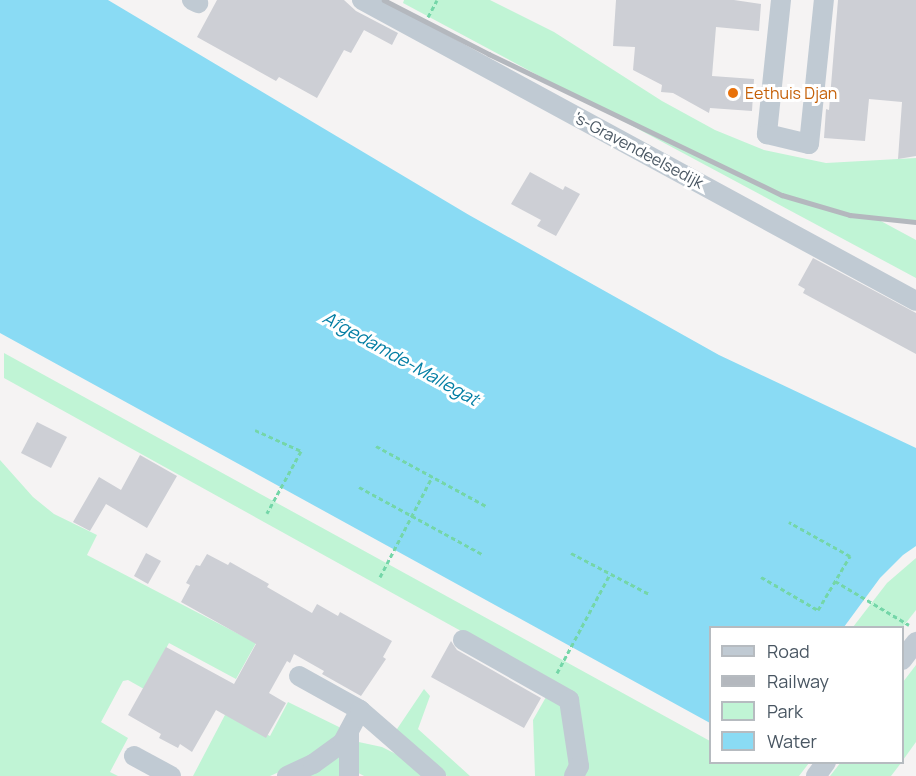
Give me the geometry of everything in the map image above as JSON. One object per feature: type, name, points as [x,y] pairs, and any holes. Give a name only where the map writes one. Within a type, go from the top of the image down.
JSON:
[{"type":"street","name":"'s-Gravendeelsedijk","points":[[362,0],[916,300]]},
{"type":"street","points":[[781,0],[767,134],[809,144],[824,0]]},
{"type":"street","points":[[463,640],[569,700],[579,766],[574,776]]},
{"type":"street","points":[[904,659],[916,642]]},
{"type":"street","points":[[299,676],[360,710],[436,776]]},
{"type":"street","points":[[287,776],[313,764],[344,742],[360,710]]},
{"type":"street","points":[[349,731],[349,776]]},
{"type":"street","points":[[134,756],[171,776]]},
{"type":"path","points":[[429,15],[437,0]]},
{"type":"path","points":[[255,430],[301,451],[267,513]]},
{"type":"path","points":[[376,446],[486,506]]},
{"type":"path","points":[[380,577],[432,477]]},
{"type":"path","points":[[359,488],[482,554]]},
{"type":"path","points":[[761,577],[818,610],[850,556],[789,522]]},
{"type":"path","points":[[571,553],[649,594]]},
{"type":"path","points":[[555,677],[610,574]]},
{"type":"path","points":[[835,581],[916,629]]},
{"type":"green space","points":[[404,0],[490,0],[554,32],[662,101],[715,130],[764,150],[826,163],[916,158],[916,221],[879,220],[916,240],[916,278],[403,3]]},
{"type":"green space","points":[[4,353],[709,740],[709,764],[808,764],[799,776],[535,776],[533,720],[546,697],[454,643],[461,631],[4,378]]},
{"type":"green space","points":[[0,460],[33,497],[54,514],[97,535],[87,555],[256,643],[236,679],[169,643],[144,689],[128,680],[123,681],[101,722],[128,738],[110,772],[118,776],[0,776]]},
{"type":"green space","points":[[916,558],[916,610],[904,626],[854,626],[887,583]]},
{"type":"green space","points":[[916,665],[916,742],[904,759],[904,681]]},
{"type":"green space","points":[[424,689],[430,696],[418,729],[470,776],[447,776],[395,732]]},
{"type":"green space","points":[[288,702],[339,727],[339,735],[295,765],[270,776],[193,776],[226,713],[270,736]]},
{"type":"green space","points":[[354,741],[382,747],[400,756],[422,776],[364,776],[349,768],[344,776],[304,776]]},
{"type":"green space","points":[[839,764],[900,764],[891,776],[830,776]]},
{"type":"water","name":"Afgedamde-Mallegat","points":[[0,0],[108,0],[469,215],[719,355],[916,448],[916,546],[903,555],[880,578],[845,626],[709,626],[709,722],[0,333]]},
{"type":"building","points":[[217,0],[344,0],[356,11],[398,33],[392,45],[364,30],[351,53],[344,50],[317,98],[279,77],[276,81],[197,37]]},
{"type":"building","points":[[616,0],[734,0],[761,4],[759,31],[716,27],[712,76],[754,79],[752,111],[710,108],[709,113],[673,93],[661,92],[662,85],[633,70],[635,47],[613,46]]},
{"type":"building","points":[[838,0],[916,0],[916,156],[898,159],[902,102],[869,99],[865,141],[824,138],[826,109],[829,110]]},
{"type":"building","points":[[530,172],[563,190],[565,186],[580,194],[556,236],[537,226],[541,220],[511,204]]},
{"type":"building","points":[[813,258],[916,313],[916,354],[803,293],[805,289],[798,285]]},
{"type":"building","points":[[37,422],[67,437],[51,468],[21,453]]},
{"type":"building","points":[[140,455],[177,476],[147,528],[106,504],[90,531],[73,522],[99,477],[121,490]]},
{"type":"building","points":[[146,553],[161,561],[148,584],[134,576]]},
{"type":"building","points":[[207,554],[228,565],[230,562],[269,584],[267,587],[312,613],[317,604],[338,616],[340,612],[392,641],[383,657],[386,659],[361,696],[322,674],[324,671],[294,654],[290,663],[287,661],[269,693],[286,703],[266,738],[216,710],[192,752],[180,744],[178,748],[159,738],[161,734],[128,715],[166,647],[234,684],[256,644],[181,602],[190,585],[186,583],[196,565],[200,566]]},
{"type":"building","points":[[451,641],[457,650],[541,698],[524,728],[431,677]]},
{"type":"railway","points":[[384,0],[489,54],[782,195],[850,215],[916,222]]},
{"type":"place","name":"Eethuis Djan","points":[[733,93]]}]
